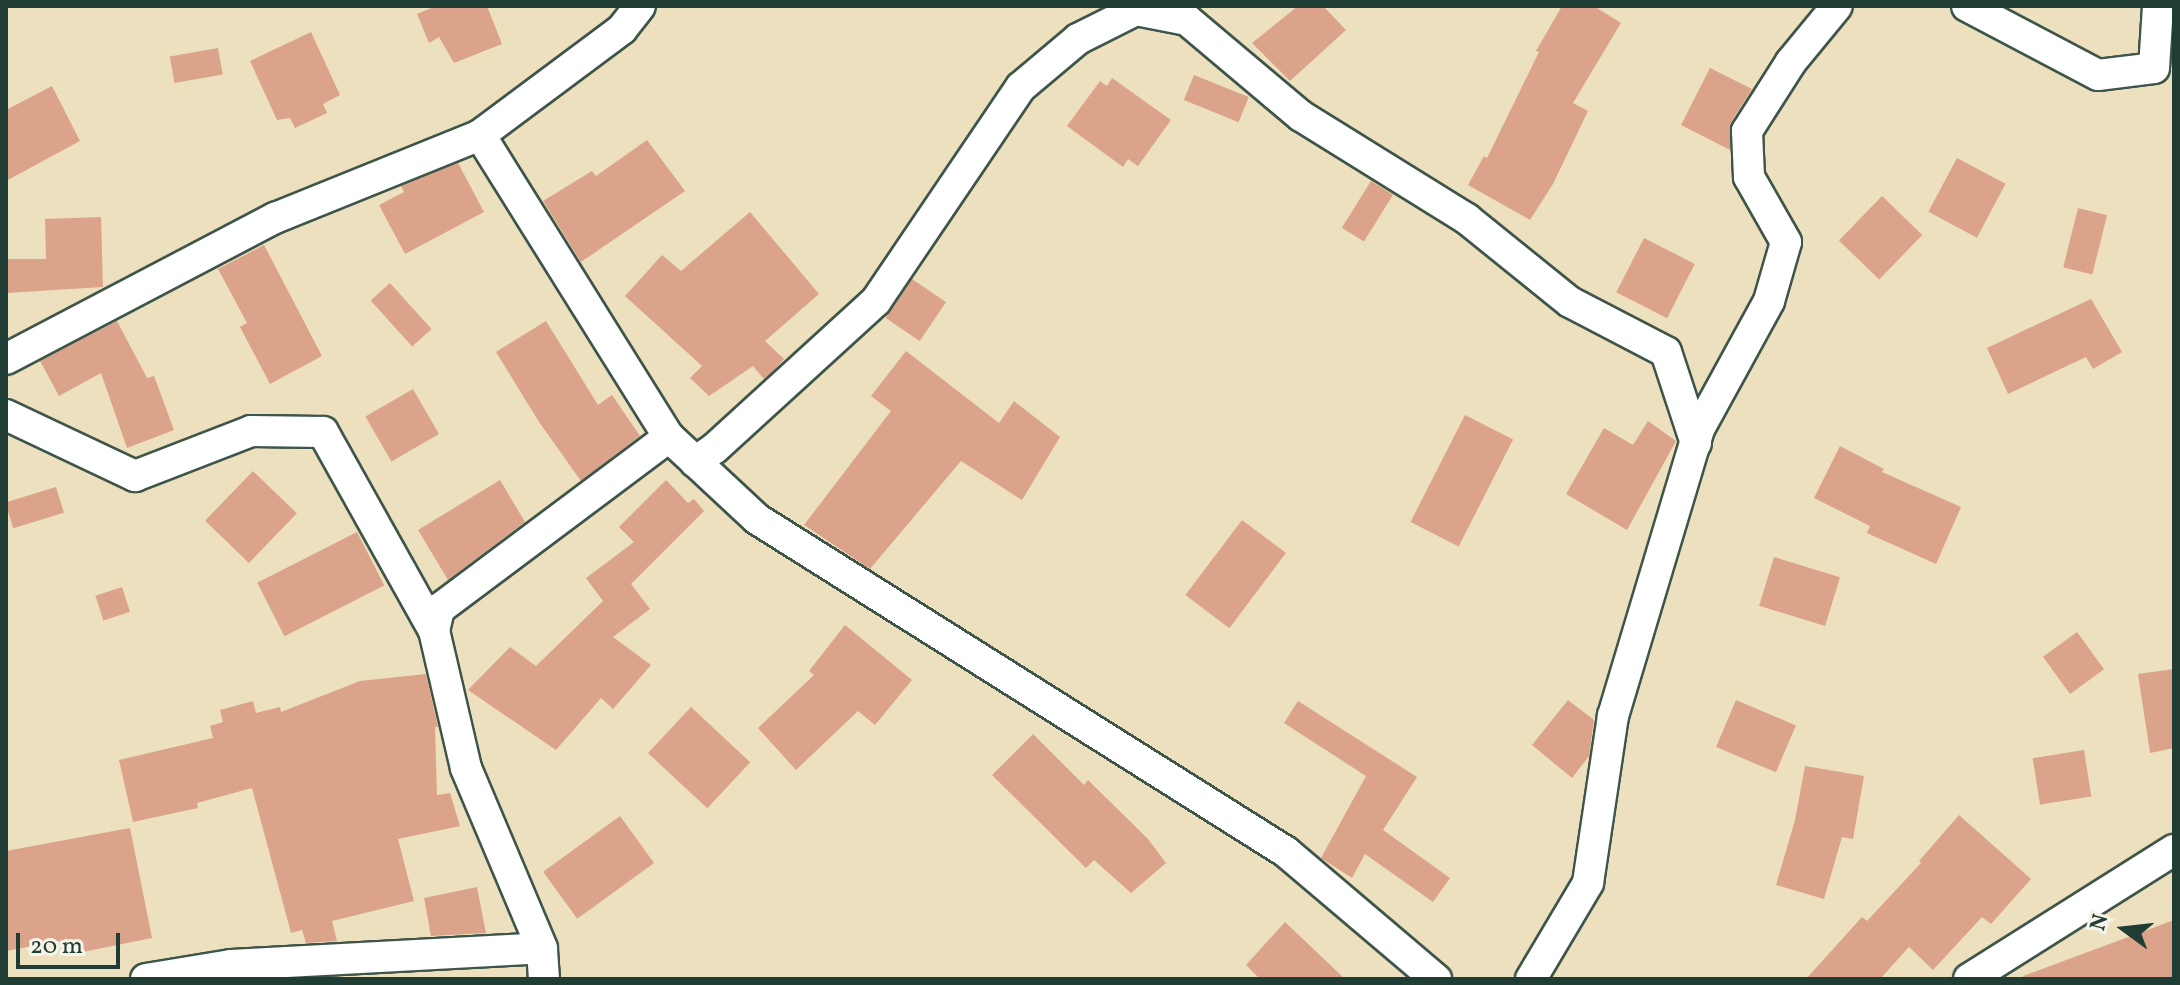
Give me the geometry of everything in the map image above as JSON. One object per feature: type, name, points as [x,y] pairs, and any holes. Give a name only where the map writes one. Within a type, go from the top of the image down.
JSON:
[{"type":"street","points":[[1531,979],[1588,883],[1613,716],[1699,429],[1769,301],[1786,242],[1749,177],[1747,131],[1791,62],[1837,6]]},
{"type":"street","points":[[1967,6],[2098,75],[2154,68],[2158,6]]},
{"type":"street","points":[[695,462],[715,448],[876,301],[1021,87],[1078,39],[1136,10],[1187,20],[1301,116],[1467,219],[1570,302],[1666,352],[1696,443]]},
{"type":"street","points":[[6,359],[275,218],[480,135],[625,14]]},
{"type":"street","points":[[480,135],[669,437],[757,519],[1286,852],[1436,979]]},
{"type":"street","points":[[6,415],[135,476],[251,431],[323,432],[434,631],[466,768],[542,948],[544,979]]},
{"type":"street","points":[[434,631],[439,609],[669,437]]},
{"type":"street","points":[[1969,979],[2174,850]]},
{"type":"street","points":[[146,979],[231,965],[542,948]]},
{"type":"building","points":[[436,6],[487,6],[502,44],[454,63],[439,37],[429,43],[417,14]]},
{"type":"building","points":[[1298,6],[1323,6],[1346,30],[1290,81],[1252,43]]},
{"type":"building","points":[[1562,6],[1594,6],[1621,23],[1573,103],[1588,111],[1553,184],[1530,220],[1468,185],[1484,156],[1487,158],[1539,52],[1536,51]]},
{"type":"building","points":[[311,32],[340,95],[323,104],[327,113],[295,128],[290,118],[277,120],[250,61]]},
{"type":"building","points":[[218,48],[223,75],[174,83],[170,57]]},
{"type":"building","points":[[1710,68],[1752,89],[1731,122],[1730,150],[1681,125]]},
{"type":"building","points":[[1194,75],[1249,97],[1239,122],[1184,100]]},
{"type":"building","points":[[1112,78],[1171,120],[1138,166],[1128,159],[1123,167],[1067,126],[1100,81],[1107,86]]},
{"type":"building","points":[[52,86],[80,141],[6,181],[6,110]]},
{"type":"building","points":[[647,140],[685,191],[581,262],[543,201],[592,171],[596,176]]},
{"type":"building","points":[[1957,158],[2006,184],[1977,238],[1928,212]]},
{"type":"building","points":[[458,163],[484,212],[405,254],[379,205],[404,192],[401,186]]},
{"type":"building","points":[[1371,181],[1393,195],[1364,241],[1342,228]]},
{"type":"building","points":[[1882,196],[1922,235],[1879,279],[1839,241]]},
{"type":"building","points":[[2078,208],[2107,215],[2092,274],[2063,267]]},
{"type":"building","points":[[750,212],[819,294],[765,341],[784,359],[776,368],[764,379],[753,366],[709,396],[690,378],[702,366],[625,296],[662,255],[681,271]]},
{"type":"building","points":[[101,217],[103,287],[6,293],[6,259],[46,259],[45,219]]},
{"type":"building","points":[[1644,238],[1695,264],[1667,318],[1616,292]]},
{"type":"building","points":[[264,245],[322,356],[270,384],[240,327],[247,323],[218,269]]},
{"type":"building","points":[[912,279],[946,302],[920,341],[886,318]]},
{"type":"building","points":[[390,283],[431,329],[412,346],[371,300]]},
{"type":"building","points":[[2091,299],[2122,352],[2093,369],[2086,357],[2008,394],[1987,348]]},
{"type":"building","points":[[117,321],[147,378],[154,376],[174,430],[127,448],[101,373],[59,396],[40,361]]},
{"type":"building","points":[[546,321],[598,405],[612,395],[640,436],[581,481],[539,422],[496,352]]},
{"type":"building","points":[[906,351],[999,423],[1014,401],[1060,437],[1022,500],[961,461],[870,569],[804,525],[891,411],[871,396]]},
{"type":"building","points":[[413,389],[439,434],[391,462],[365,416]]},
{"type":"building","points":[[1465,415],[1513,440],[1459,546],[1411,522]]},
{"type":"building","points":[[1648,421],[1676,441],[1627,530],[1566,494],[1604,428],[1633,445]]},
{"type":"building","points":[[1840,446],[1884,469],[1882,472],[1961,507],[1936,564],[1867,533],[1870,526],[1814,498]]},
{"type":"building","points":[[253,471],[297,513],[249,563],[205,521]]},
{"type":"building","points":[[500,480],[525,522],[448,580],[418,530]]},
{"type":"building","points":[[666,480],[688,503],[694,499],[704,511],[631,584],[650,609],[613,637],[651,665],[613,709],[601,698],[556,750],[468,690],[510,647],[536,666],[603,601],[586,578],[634,542],[619,527]]},
{"type":"building","points":[[56,487],[64,513],[13,528],[6,502]]},
{"type":"building","points":[[1242,520],[1286,553],[1229,628],[1185,595]]},
{"type":"building","points":[[357,532],[384,585],[284,636],[257,583]]},
{"type":"building","points":[[1774,557],[1840,577],[1825,626],[1759,606]]},
{"type":"building","points":[[122,587],[130,612],[103,620],[95,596]]},
{"type":"building","points":[[845,625],[912,680],[875,725],[858,711],[796,770],[758,728],[814,675],[809,671]]},
{"type":"building","points":[[2077,632],[2104,669],[2070,694],[2043,657]]},
{"type":"building","points":[[2174,669],[2174,748],[2150,753],[2138,674]]},
{"type":"building","points":[[426,674],[438,727],[435,727],[437,795],[450,793],[460,826],[398,839],[414,901],[332,921],[337,941],[306,943],[302,930],[291,933],[252,788],[197,803],[198,808],[133,822],[119,760],[213,738],[210,726],[223,722],[220,710],[253,701],[256,713],[280,707],[281,712],[360,681]]},
{"type":"building","points":[[1568,700],[1594,720],[1589,756],[1572,778],[1532,745]]},
{"type":"building","points":[[1736,700],[1796,725],[1776,772],[1716,747]]},
{"type":"building","points":[[1298,701],[1417,777],[1383,830],[1450,878],[1433,902],[1365,854],[1352,878],[1321,858],[1366,776],[1284,723]]},
{"type":"building","points":[[691,707],[750,762],[707,808],[648,753]]},
{"type":"building","points":[[1033,734],[1084,785],[1088,780],[1148,839],[1166,863],[1131,893],[1094,860],[1086,868],[992,775]]},
{"type":"building","points":[[2084,750],[2091,796],[2040,805],[2033,758]]},
{"type":"building","points":[[1805,766],[1864,776],[1853,839],[1842,837],[1824,899],[1776,885],[1795,820]]},
{"type":"building","points":[[1959,815],[2031,879],[1991,924],[1982,917],[1933,970],[1909,947],[1880,979],[1806,979],[1862,917],[1867,921],[1921,863],[1919,861]]},
{"type":"building","points":[[620,816],[654,863],[577,919],[543,872]]},
{"type":"building","points":[[130,828],[152,938],[63,956],[60,941],[6,951],[6,851]]},
{"type":"building","points":[[477,887],[486,933],[431,936],[424,898]]},
{"type":"building","points":[[2174,920],[2174,979],[2024,979],[2023,976]]},
{"type":"building","points":[[1285,922],[1345,979],[1260,979],[1246,965]]}]
